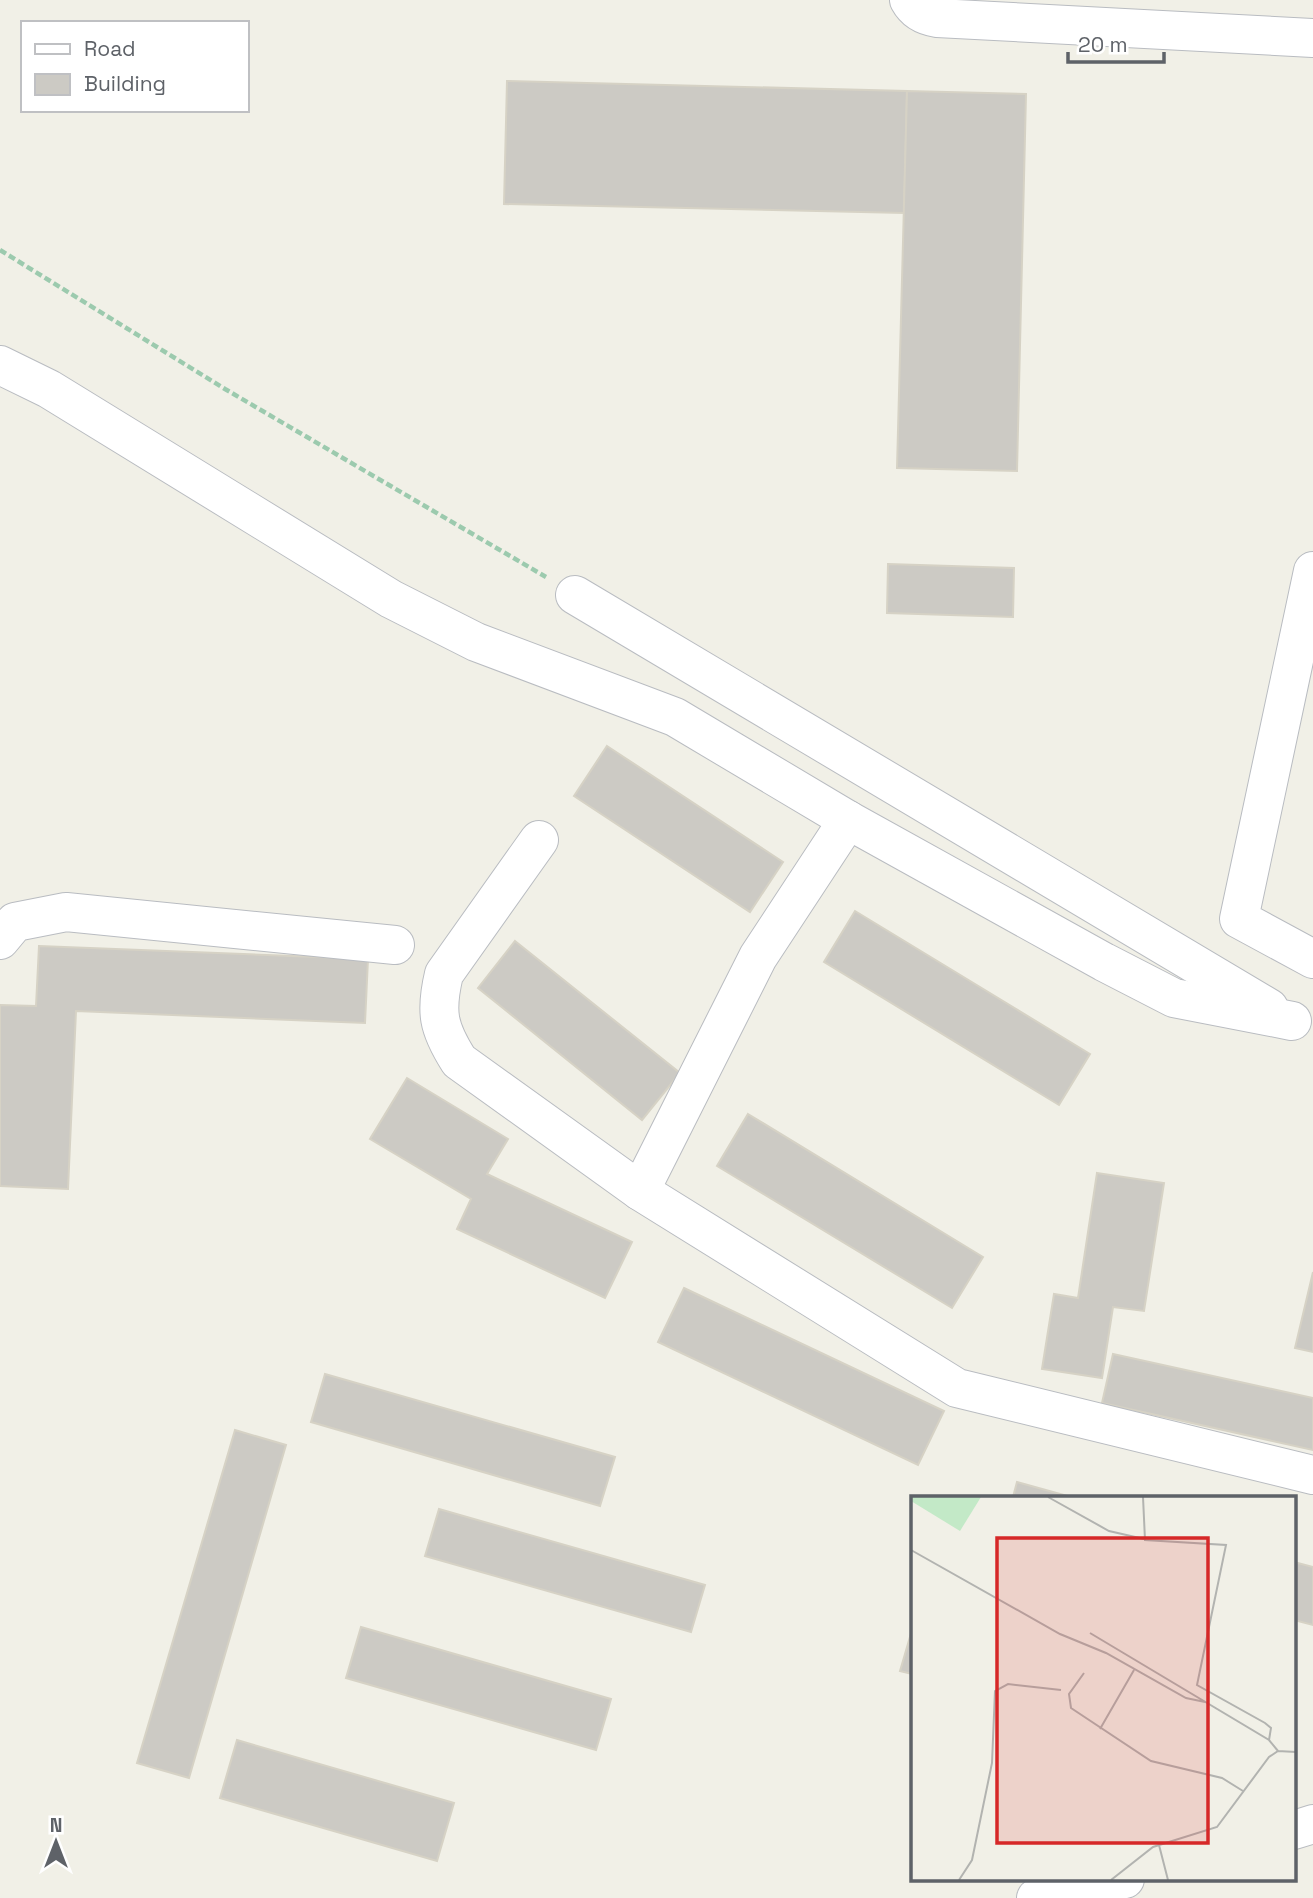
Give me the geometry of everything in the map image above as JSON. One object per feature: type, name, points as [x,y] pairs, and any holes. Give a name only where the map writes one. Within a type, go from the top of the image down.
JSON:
[{"type":"street","points":[[902,2],[928,17],[937,18],[1313,38]]},
{"type":"street","points":[[0,365],[49,389],[391,599],[476,642],[675,717],[848,820],[1174,998],[1302,1028]]},
{"type":"street","points":[[1313,571],[1239,919],[1313,959]]},
{"type":"street","points":[[575,595],[1302,1028]]},
{"type":"street","points":[[640,1191],[758,957],[848,820]]},
{"type":"street","points":[[540,840],[444,974],[439,996],[439,1019],[446,1041],[459,1060],[640,1191],[957,1388],[1313,1475]]},
{"type":"street","points":[[0,940],[15,922],[66,912],[395,945]]},
{"type":"street","points":[[1296,1829],[1313,1824]]},
{"type":"street","points":[[1036,1898],[1116,1881]]},
{"type":"path","points":[[0,250],[225,389],[575,595]]},
{"type":"building","points":[[507,81],[907,91],[904,213],[504,204]]},
{"type":"building","points":[[907,91],[1026,94],[1017,471],[897,468]]},
{"type":"building","points":[[888,564],[1014,568],[1013,617],[887,613]]},
{"type":"building","points":[[607,746],[783,862],[750,912],[574,796]]},
{"type":"building","points":[[855,911],[1090,1054],[1059,1105],[824,962]]},
{"type":"building","points":[[515,941],[680,1073],[642,1120],[478,988]]},
{"type":"building","points":[[39,946],[368,959],[365,1023],[76,1011],[68,1189],[0,1186],[0,1005],[36,1006]]},
{"type":"building","points":[[407,1078],[508,1139],[487,1174],[632,1242],[605,1298],[457,1229],[471,1199],[370,1139]]},
{"type":"building","points":[[748,1114],[983,1257],[952,1308],[717,1166]]},
{"type":"building","points":[[1097,1173],[1164,1183],[1144,1311],[1113,1307],[1102,1378],[1042,1369],[1054,1294],[1078,1298]]},
{"type":"building","points":[[1313,1272],[1313,1352],[1295,1348]]},
{"type":"building","points":[[684,1288],[944,1411],[918,1465],[658,1342]]},
{"type":"building","points":[[1113,1354],[1313,1398],[1313,1450],[1102,1403]]},
{"type":"building","points":[[325,1374],[615,1457],[600,1506],[311,1422]]},
{"type":"building","points":[[235,1430],[286,1445],[189,1778],[137,1763]]},
{"type":"building","points":[[1017,1482],[1067,1496],[1013,1496]]},
{"type":"building","points":[[439,1509],[705,1585],[691,1632],[425,1556]]},
{"type":"building","points":[[1296,1563],[1313,1567],[1313,1625],[1296,1621]]},
{"type":"building","points":[[361,1627],[611,1699],[596,1750],[346,1678]]},
{"type":"building","points":[[911,1633],[911,1674],[900,1671]]},
{"type":"building","points":[[237,1740],[454,1803],[437,1861],[220,1798]]}]
